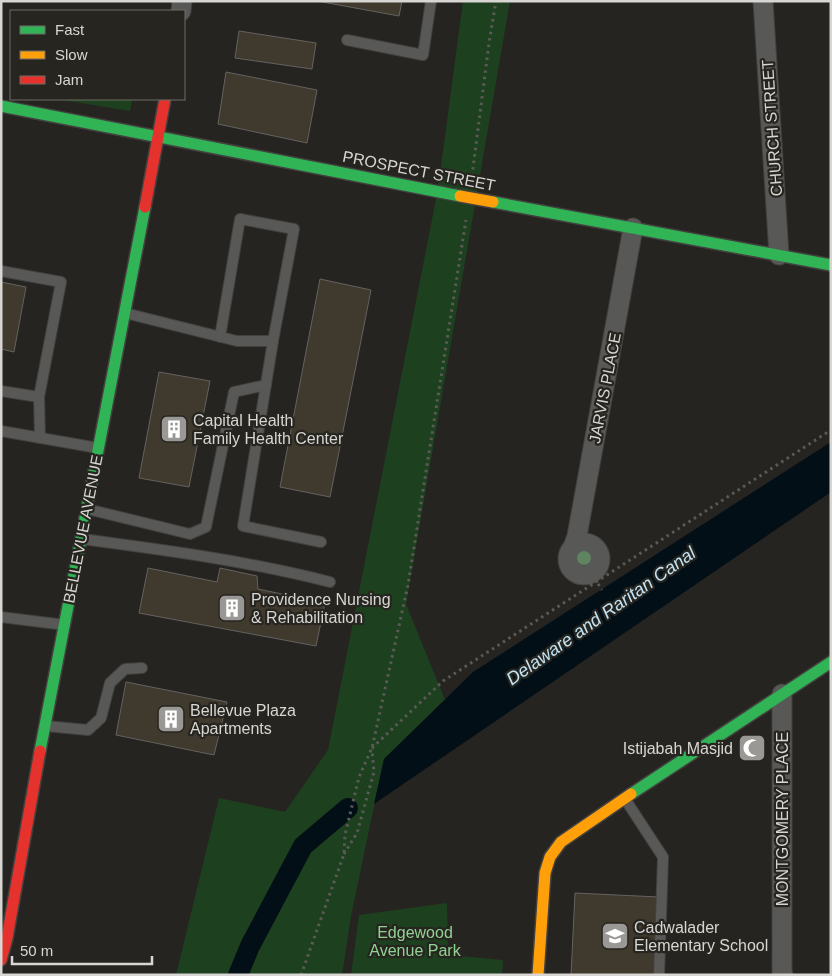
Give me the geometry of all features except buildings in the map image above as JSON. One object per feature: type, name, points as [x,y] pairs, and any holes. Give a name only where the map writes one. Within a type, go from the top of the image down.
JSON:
[{"type":"street","name":"CHURCH STREET","points":[[764,1],[778,255]]},
{"type":"street","name":"BELLEVUE AVENUE","points":[[1,960],[5,921],[65,625],[165,100]]},
{"type":"street","name":"PROSPECT STREET","points":[[1,106],[460,196],[831,265]]},
{"type":"street","name":"JARVIS PLACE","points":[[594,578],[600,564],[599,552],[592,545],[585,543],[574,547],[634,228]]},
{"type":"street","points":[[538,975],[545,873],[550,857],[561,842],[624,798],[831,662]]},
{"type":"street","name":"MONTGOMERY PLACE","points":[[782,694],[783,975]]},
{"type":"lane","points":[[347,40],[423,55],[431,1]]},
{"type":"lane","points":[[220,337],[240,219],[294,229],[273,341],[243,526],[321,542]]},
{"type":"lane","points":[[1,271],[61,282],[39,397],[40,438]]},
{"type":"lane","points":[[124,313],[237,341],[273,341]]},
{"type":"lane","points":[[87,509],[190,534],[206,527],[234,392],[266,385]]},
{"type":"lane","points":[[1,391],[39,397]]},
{"type":"lane","points":[[1,431],[99,448]]},
{"type":"lane","points":[[81,539],[191,553],[330,582]]},
{"type":"lane","points":[[1,617],[65,625]]},
{"type":"lane","points":[[45,726],[88,730],[101,718],[110,683],[125,669],[142,668]]},
{"type":"lane","points":[[624,798],[663,856],[659,975]]},
{"type":"path","points":[[471,185],[496,1]]},
{"type":"path","points":[[344,854],[345,835],[359,777],[372,748],[408,585],[467,212]]},
{"type":"path","points":[[372,748],[443,681],[594,578],[831,430]]},
{"type":"path","points":[[594,578],[602,590]]},
{"type":"path","points":[[301,975],[344,854],[357,833],[374,772],[372,748]]},
{"type":"green space","points":[[463,1],[510,1],[406,604],[445,700],[384,759],[351,916],[342,975],[176,975],[219,798],[285,812],[328,750],[438,189]]},
{"type":"green space","points":[[63,100],[132,100],[130,111]]},
{"type":"green space","name":"Edgewood Avenue Park","points":[[447,903],[448,955],[503,960],[502,975],[351,975],[359,915]]},
{"type":"water","points":[[831,442],[831,492],[374,804],[384,759],[473,672]]},
{"type":"waterway","name":"Delaware and Raritan Canal","points":[[238,975],[250,946],[303,846],[348,808]]},
{"type":"traffic: fast","points":[[1,106],[460,196]]},
{"type":"traffic: fast","points":[[493,202],[831,265]]},
{"type":"traffic: fast","points":[[40,751],[145,207]]},
{"type":"traffic: fast","points":[[631,794],[831,662]]},
{"type":"traffic: slow","points":[[460,196],[493,202]]},
{"type":"traffic: slow","points":[[538,975],[545,873],[550,857],[561,842],[631,794]]},
{"type":"traffic: jam","points":[[145,207],[165,100]]},
{"type":"traffic: jam","points":[[1,960],[7,938],[40,751]]},
{"type":"place","name":"Capital Health Family Health Center","points":[[174,429]]},
{"type":"place","name":"Providence Nursing & Rehabilitation","points":[[232,608]]},
{"type":"place","name":"Bellevue Plaza Apartments","points":[[171,719]]},
{"type":"place","name":"Istijabah Masjid","points":[[752,748]]},
{"type":"place","name":"Cadwalader Elementary School","points":[[615,936]]}]
